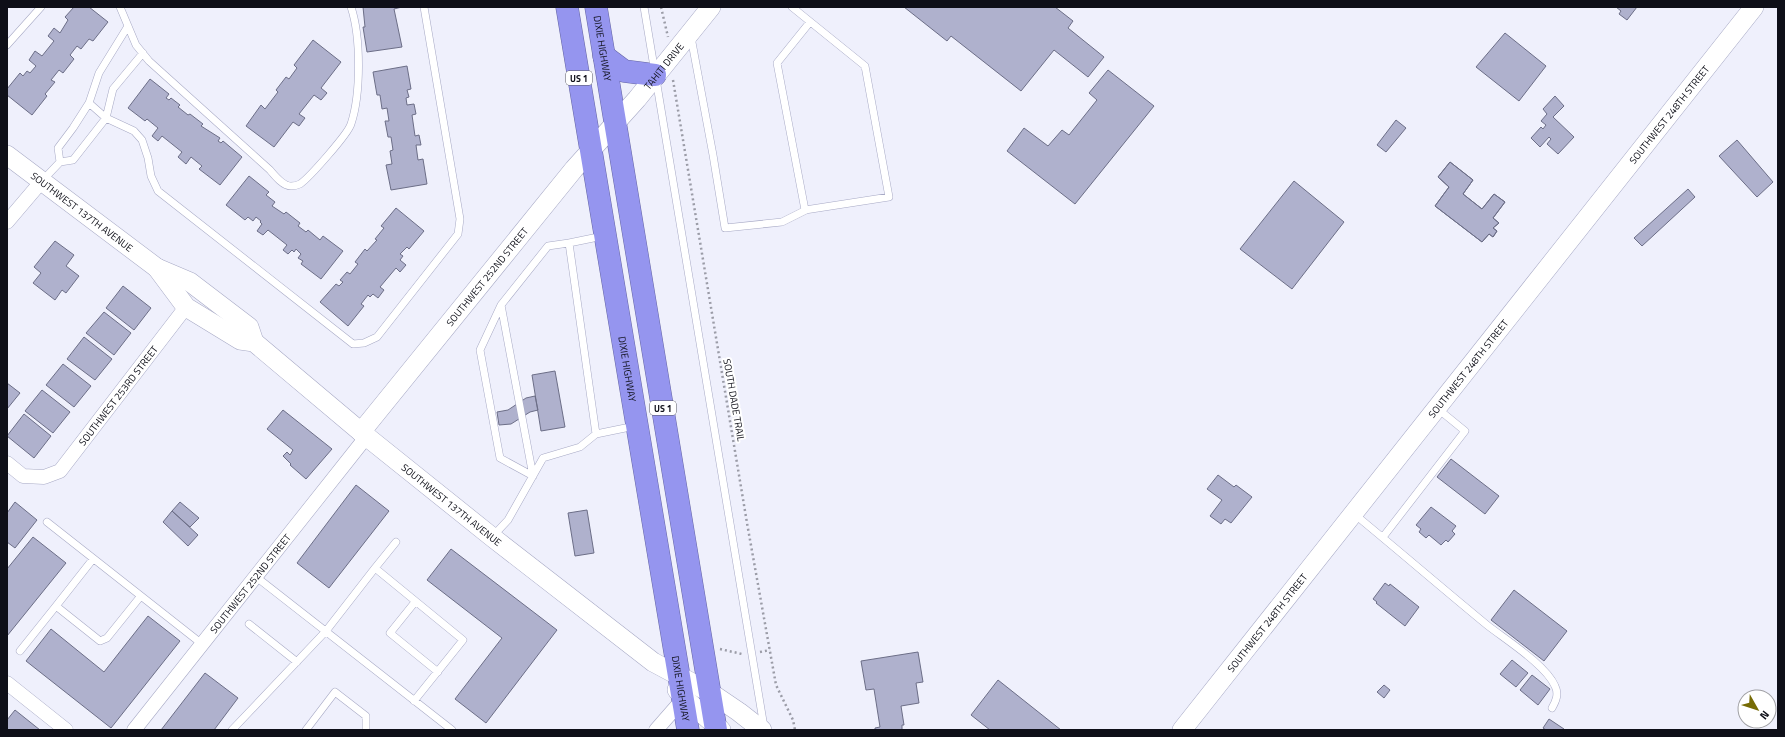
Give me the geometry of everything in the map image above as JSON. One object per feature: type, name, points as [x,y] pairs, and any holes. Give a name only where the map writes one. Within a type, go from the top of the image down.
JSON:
[{"type":"highway","name":"DIXIE HIGHWAY","points":[[567,7],[678,674],[684,698],[688,730]]},
{"type":"highway","name":"DIXIE HIGHWAY","points":[[596,7],[695,594],[710,693],[718,729]]},
{"type":"highway","points":[[604,56],[624,71],[664,75]]},
{"type":"highway","points":[[637,425],[644,429],[652,437],[656,448],[672,552],[695,594]]},
{"type":"street","name":"TAHITI DRIVE","points":[[615,123],[664,75],[690,33],[711,7]]},
{"type":"street","name":"SOUTHWEST 248TH STREET","points":[[1182,730],[1754,7]]},
{"type":"street","name":"SOUTHWEST 252ND STREET","points":[[134,730],[364,434],[591,149],[615,123]]},
{"type":"street","name":"SOUTHWEST 137TH AVENUE","points":[[7,155],[157,268],[190,282],[249,327],[254,342],[364,434],[492,537],[653,662],[684,698],[718,729]]},
{"type":"street","points":[[7,222],[42,182]]},
{"type":"street","name":"SOUTHWEST 137TH AVENUE","points":[[157,268],[186,307],[240,340],[254,342]]},
{"type":"street","name":"SOUTHWEST 253RD STREET","points":[[7,463],[23,476],[44,477],[60,471],[186,307]]},
{"type":"street","name":"SOUTHWEST 137TH AVENUE","points":[[653,662],[678,674],[710,693],[764,730]]},
{"type":"street","points":[[8,685],[66,730]]},
{"type":"street","points":[[656,730],[684,698]]},
{"type":"lane","points":[[7,45],[41,7]]},
{"type":"lane","points":[[120,7],[136,45],[143,53],[280,181],[290,187],[299,185],[320,165],[351,126],[358,90],[356,23],[351,7]]},
{"type":"lane","points":[[89,103],[106,118],[134,131],[142,140],[148,158],[151,176],[158,191],[353,344],[364,343],[377,337],[458,234],[460,218],[424,7]]},
{"type":"lane","points":[[644,7],[664,75],[764,730]]},
{"type":"lane","points":[[690,33],[725,228],[782,222],[806,210],[888,197],[865,66],[792,7]]},
{"type":"lane","points":[[806,210],[777,63],[810,22]]},
{"type":"lane","points":[[60,162],[58,148],[89,103],[99,73],[128,26]]},
{"type":"lane","points":[[42,182],[60,162],[73,160],[106,118],[113,89],[143,53]]},
{"type":"lane","points":[[533,476],[500,458],[480,350],[501,305],[548,246],[605,236]]},
{"type":"lane","points":[[569,243],[596,434]]},
{"type":"lane","points":[[501,305],[533,476]]},
{"type":"lane","points":[[1383,537],[1465,431],[1436,408]]},
{"type":"lane","points":[[492,537],[508,520],[543,458],[580,447],[596,434],[637,425]]},
{"type":"lane","points":[[1353,513],[1487,625],[1546,672],[1555,685],[1558,693],[1556,702],[1552,708]]},
{"type":"lane","points":[[48,522],[140,597],[202,644]]},
{"type":"lane","points":[[232,730],[326,631],[396,542]]},
{"type":"lane","points":[[20,651],[93,559]]},
{"type":"lane","points":[[375,568],[463,640],[414,701]]},
{"type":"lane","points":[[255,576],[452,730]]},
{"type":"lane","points":[[56,606],[100,641],[107,638],[140,597]]},
{"type":"lane","points":[[415,602],[390,633],[438,672]]},
{"type":"lane","points":[[249,624],[297,662]]},
{"type":"lane","points":[[306,730],[335,692],[366,716],[366,730]]},
{"type":"path","points":[[661,7],[668,37]]},
{"type":"path","name":"SOUTH DADE TRAIL","points":[[664,75],[776,685],[793,720],[795,730]]},
{"type":"path","points":[[718,648],[743,655]]},
{"type":"path","points":[[760,652],[770,650]]},
{"type":"building","points":[[74,7],[89,7],[108,22],[93,41],[89,39],[81,49],[77,46],[70,55],[74,59],[63,73],[59,70],[51,80],[55,82],[45,94],[47,96],[32,115],[7,95],[7,89],[20,73],[23,76],[27,71],[30,73],[36,66],[29,60],[35,51],[42,56],[54,41],[48,36],[54,28],[60,33],[68,20],[65,17]]},
{"type":"building","points":[[363,7],[402,7],[394,9],[402,47],[367,52],[363,27],[365,27]]},
{"type":"building","points":[[904,7],[1055,7],[1073,21],[1068,28],[1104,57],[1088,77],[1054,50],[1021,91],[951,36],[947,41]]},
{"type":"building","points":[[1616,7],[1637,7],[1627,20],[1619,14],[1621,11]]},
{"type":"building","points":[[1505,33],[1546,66],[1519,101],[1476,67]]},
{"type":"building","points":[[313,40],[341,62],[321,88],[327,93],[321,100],[314,95],[299,114],[305,118],[299,126],[293,122],[274,147],[246,126],[261,105],[265,109],[278,92],[276,90],[286,77],[289,79],[297,68],[294,65]]},
{"type":"building","points":[[407,66],[411,89],[407,90],[409,97],[406,98],[407,105],[414,104],[416,114],[412,115],[415,136],[419,135],[421,145],[416,145],[418,160],[423,159],[427,184],[391,190],[386,165],[392,164],[390,151],[393,150],[391,137],[388,137],[385,121],[389,121],[387,108],[382,109],[380,95],[377,95],[373,72]]},
{"type":"building","points":[[1108,70],[1154,106],[1075,204],[1007,151],[1024,128],[1048,146],[1062,130],[1069,135],[1097,100],[1089,93]]},
{"type":"building","points":[[150,79],[169,94],[166,98],[169,100],[171,98],[180,105],[178,107],[203,124],[201,126],[220,138],[218,141],[221,143],[223,141],[242,157],[220,185],[199,169],[202,166],[191,157],[186,164],[178,157],[182,152],[162,136],[158,141],[152,136],[158,128],[147,119],[145,121],[128,108]]},
{"type":"building","points":[[1555,96],[1564,106],[1553,117],[1574,137],[1558,154],[1547,144],[1551,139],[1549,137],[1540,147],[1531,138],[1541,127],[1543,129],[1546,125],[1541,121],[1547,114],[1543,109]]},
{"type":"building","points":[[1396,120],[1406,128],[1386,152],[1377,145]]},
{"type":"building","points":[[1737,140],[1773,182],[1757,197],[1719,156]]},
{"type":"building","points":[[1450,162],[1473,180],[1463,194],[1482,209],[1494,194],[1505,202],[1493,218],[1499,223],[1493,228],[1497,231],[1493,237],[1489,234],[1482,242],[1435,206],[1449,187],[1438,177]]},
{"type":"building","points":[[1450,162],[1473,180],[1463,194],[1482,209],[1494,194],[1505,202],[1493,218],[1499,223],[1493,228],[1497,231],[1493,237],[1489,234],[1482,242],[1435,206],[1449,187],[1438,177]]},
{"type":"building","points":[[249,176],[269,192],[266,195],[275,202],[272,206],[284,214],[286,212],[300,223],[298,226],[306,232],[308,230],[320,240],[323,236],[343,251],[321,279],[301,264],[303,261],[298,258],[301,254],[296,249],[294,252],[292,250],[288,254],[283,250],[287,245],[268,230],[263,235],[257,231],[262,224],[256,217],[253,221],[248,217],[245,220],[226,205]]},
{"type":"building","points":[[1294,181],[1344,222],[1292,289],[1240,249]]},
{"type":"building","points":[[1688,189],[1695,197],[1642,246],[1634,238]]},
{"type":"building","points":[[396,208],[424,231],[409,249],[407,247],[400,254],[403,256],[400,260],[406,265],[400,272],[396,268],[380,287],[384,290],[378,298],[373,294],[370,297],[368,295],[361,304],[364,306],[348,326],[320,302],[336,284],[339,286],[343,282],[340,280],[347,272],[350,274],[358,264],[355,262],[365,249],[367,251],[377,240],[375,239],[384,228],[381,226]]},
{"type":"building","points":[[55,241],[74,255],[66,266],[79,276],[66,293],[62,290],[55,300],[33,283],[41,273],[34,267]]},
{"type":"building","points":[[123,286],[151,308],[134,330],[106,308]]},
{"type":"building","points":[[104,312],[131,333],[114,355],[86,333]]},
{"type":"building","points":[[84,337],[112,359],[95,380],[67,359]]},
{"type":"building","points":[[63,364],[91,386],[74,407],[46,385]]},
{"type":"building","points":[[555,371],[565,427],[541,431],[532,375]]},
{"type":"building","points":[[7,383],[20,393],[7,409]]},
{"type":"building","points":[[42,390],[70,412],[53,433],[25,411]]},
{"type":"building","points":[[535,396],[538,410],[530,412],[511,424],[499,425],[497,412],[508,410],[526,398]]},
{"type":"building","points":[[283,410],[332,449],[306,479],[290,465],[291,464],[283,456],[287,452],[290,455],[293,450],[267,429]]},
{"type":"building","points":[[24,414],[51,436],[34,458],[7,436]]},
{"type":"building","points":[[1451,459],[1499,496],[1485,514],[1437,477]]},
{"type":"building","points":[[1218,475],[1234,487],[1236,485],[1252,497],[1231,523],[1225,519],[1221,524],[1210,516],[1222,500],[1207,489]]},
{"type":"building","points":[[356,485],[389,511],[329,588],[297,563]]},
{"type":"building","points":[[15,502],[37,520],[15,548],[7,542],[7,513]]},
{"type":"building","points":[[180,502],[199,518],[190,527],[172,511]]},
{"type":"building","points":[[1431,507],[1456,526],[1452,531],[1455,534],[1448,542],[1446,540],[1441,545],[1429,535],[1426,538],[1419,532],[1421,529],[1416,525]]},
{"type":"building","points":[[587,510],[594,553],[575,556],[568,513]]},
{"type":"building","points":[[172,511],[198,535],[188,546],[163,522]]},
{"type":"building","points":[[33,537],[66,563],[7,636],[7,569]]},
{"type":"building","points":[[451,549],[557,630],[486,723],[455,699],[502,638],[427,580]]},
{"type":"building","points":[[1385,583],[1389,586],[1390,584],[1419,607],[1405,626],[1373,599]]},
{"type":"building","points":[[1514,590],[1567,631],[1544,661],[1491,620]]},
{"type":"building","points":[[148,616],[180,641],[111,728],[26,661],[51,629],[104,672]]},
{"type":"building","points":[[918,652],[923,682],[916,683],[919,703],[901,706],[904,725],[902,725],[902,730],[875,730],[875,728],[880,727],[874,689],[866,690],[861,661]]},
{"type":"building","points":[[1512,660],[1528,673],[1516,687],[1500,674]]},
{"type":"building","points":[[205,673],[238,698],[214,730],[161,730]]},
{"type":"building","points":[[1532,675],[1550,689],[1538,705],[1520,690]]},
{"type":"building","points":[[998,680],[1061,730],[990,730],[971,715]]},
{"type":"building","points":[[1384,685],[1390,690],[1384,698],[1377,692]]},
{"type":"building","points":[[15,710],[40,730],[7,730],[7,720]]},
{"type":"building","points":[[1549,719],[1564,729],[1546,730],[1543,728]]}]
